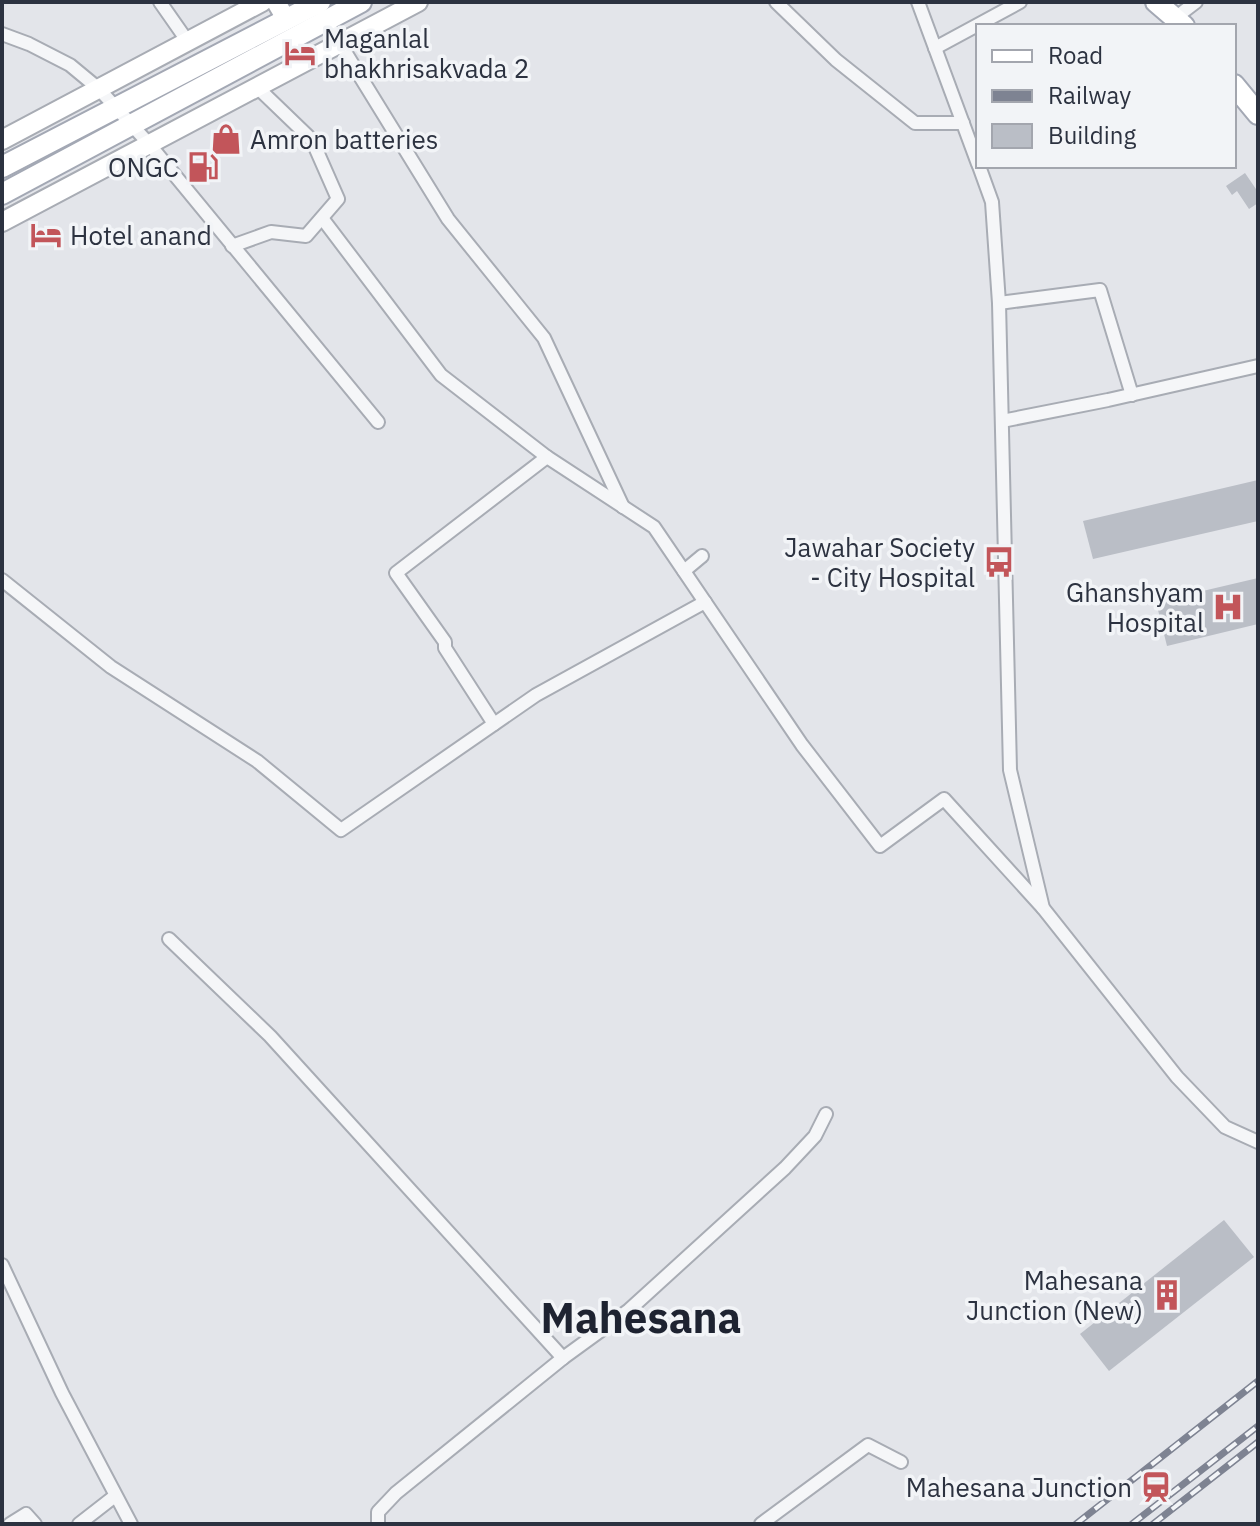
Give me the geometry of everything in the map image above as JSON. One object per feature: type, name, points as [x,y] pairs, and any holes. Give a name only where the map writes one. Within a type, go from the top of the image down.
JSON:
[{"type":"main road","points":[[2,194],[132,126],[323,12],[361,2]]},
{"type":"main road","points":[[1156,2],[1179,22]]},
{"type":"main road","points":[[2,167],[281,11],[323,12]]},
{"type":"street","points":[[160,2],[188,42]]},
{"type":"street","points":[[2,140],[262,2]]},
{"type":"street","points":[[2,222],[418,2]]},
{"type":"street","points":[[776,2],[836,60],[915,123],[963,123]]},
{"type":"street","points":[[918,2],[976,159]]},
{"type":"street","points":[[979,24],[1020,2]]},
{"type":"street","points":[[1179,22],[1196,2]]},
{"type":"street","points":[[323,12],[448,219],[544,338],[623,507]]},
{"type":"street","points":[[935,48],[976,26]]},
{"type":"street","points":[[2,34],[70,65],[99,89],[150,145],[378,422]]},
{"type":"street","points":[[232,246],[271,232],[306,236],[338,199],[312,140],[257,87]]},
{"type":"street","points":[[979,168],[992,202],[999,303],[1010,770],[1043,908]]},
{"type":"street","points":[[322,218],[441,375],[547,457],[654,527],[802,745],[880,846],[944,799],[1043,908],[1177,1077],[1225,1127],[1258,1142]]},
{"type":"street","points":[[999,303],[1100,290],[1132,395]]},
{"type":"street","points":[[1002,421],[1258,366]]},
{"type":"street","points":[[494,724],[445,648],[445,642],[396,573],[547,457]]},
{"type":"street","points":[[684,571],[702,556]]},
{"type":"street","points":[[2,580],[111,667],[257,761],[341,830],[536,695],[705,602]]},
{"type":"street","points":[[169,939],[270,1036],[563,1358]]},
{"type":"street","points":[[378,1524],[378,1512],[396,1493],[563,1358],[629,1310],[785,1168],[815,1136],[826,1114]]},
{"type":"street","points":[[2,1265],[62,1393],[131,1524]]},
{"type":"street","points":[[761,1524],[868,1445],[901,1462]]},
{"type":"street","points":[[79,1524],[115,1496]]},
{"type":"street","points":[[10,1524],[26,1514],[35,1524]]},
{"type":"building","points":[[1245,173],[1258,192],[1258,203],[1249,209],[1237,191],[1232,195],[1226,186]]},
{"type":"building","points":[[1258,480],[1258,521],[1093,559],[1083,521]]},
{"type":"building","points":[[1258,578],[1258,624],[1167,646],[1156,602]]},
{"type":"building","name":"Mahesana Junction (New)","points":[[1224,1220],[1254,1257],[1109,1371],[1080,1334]]},
{"type":"railway","points":[[1076,1524],[1258,1381]]},
{"type":"railway","points":[[1132,1524],[1258,1426]]},
{"type":"railway","points":[[1153,1524],[1258,1442]]},
{"type":"place","name":"Maganlal bhakhrisakvada 2","points":[[300,53]]},
{"type":"place","name":"Amron batteries","points":[[226,139]]},
{"type":"place","name":"ONGC","points":[[203,167]]},
{"type":"place","name":"Hotel anand","points":[[46,235]]},
{"type":"place","name":"Jawahar Society - City Hospital","points":[[999,562]]},
{"type":"place","name":"Ghanshyam Hospital","points":[[1228,607]]},
{"type":"place","name":"Mahesana Junction (New)","points":[[1167,1295]]},
{"type":"place","name":"Mahesana Junction","points":[[1156,1487]]},
{"type":"district","name":"Mahesana","points":[[641,1317]]}]
